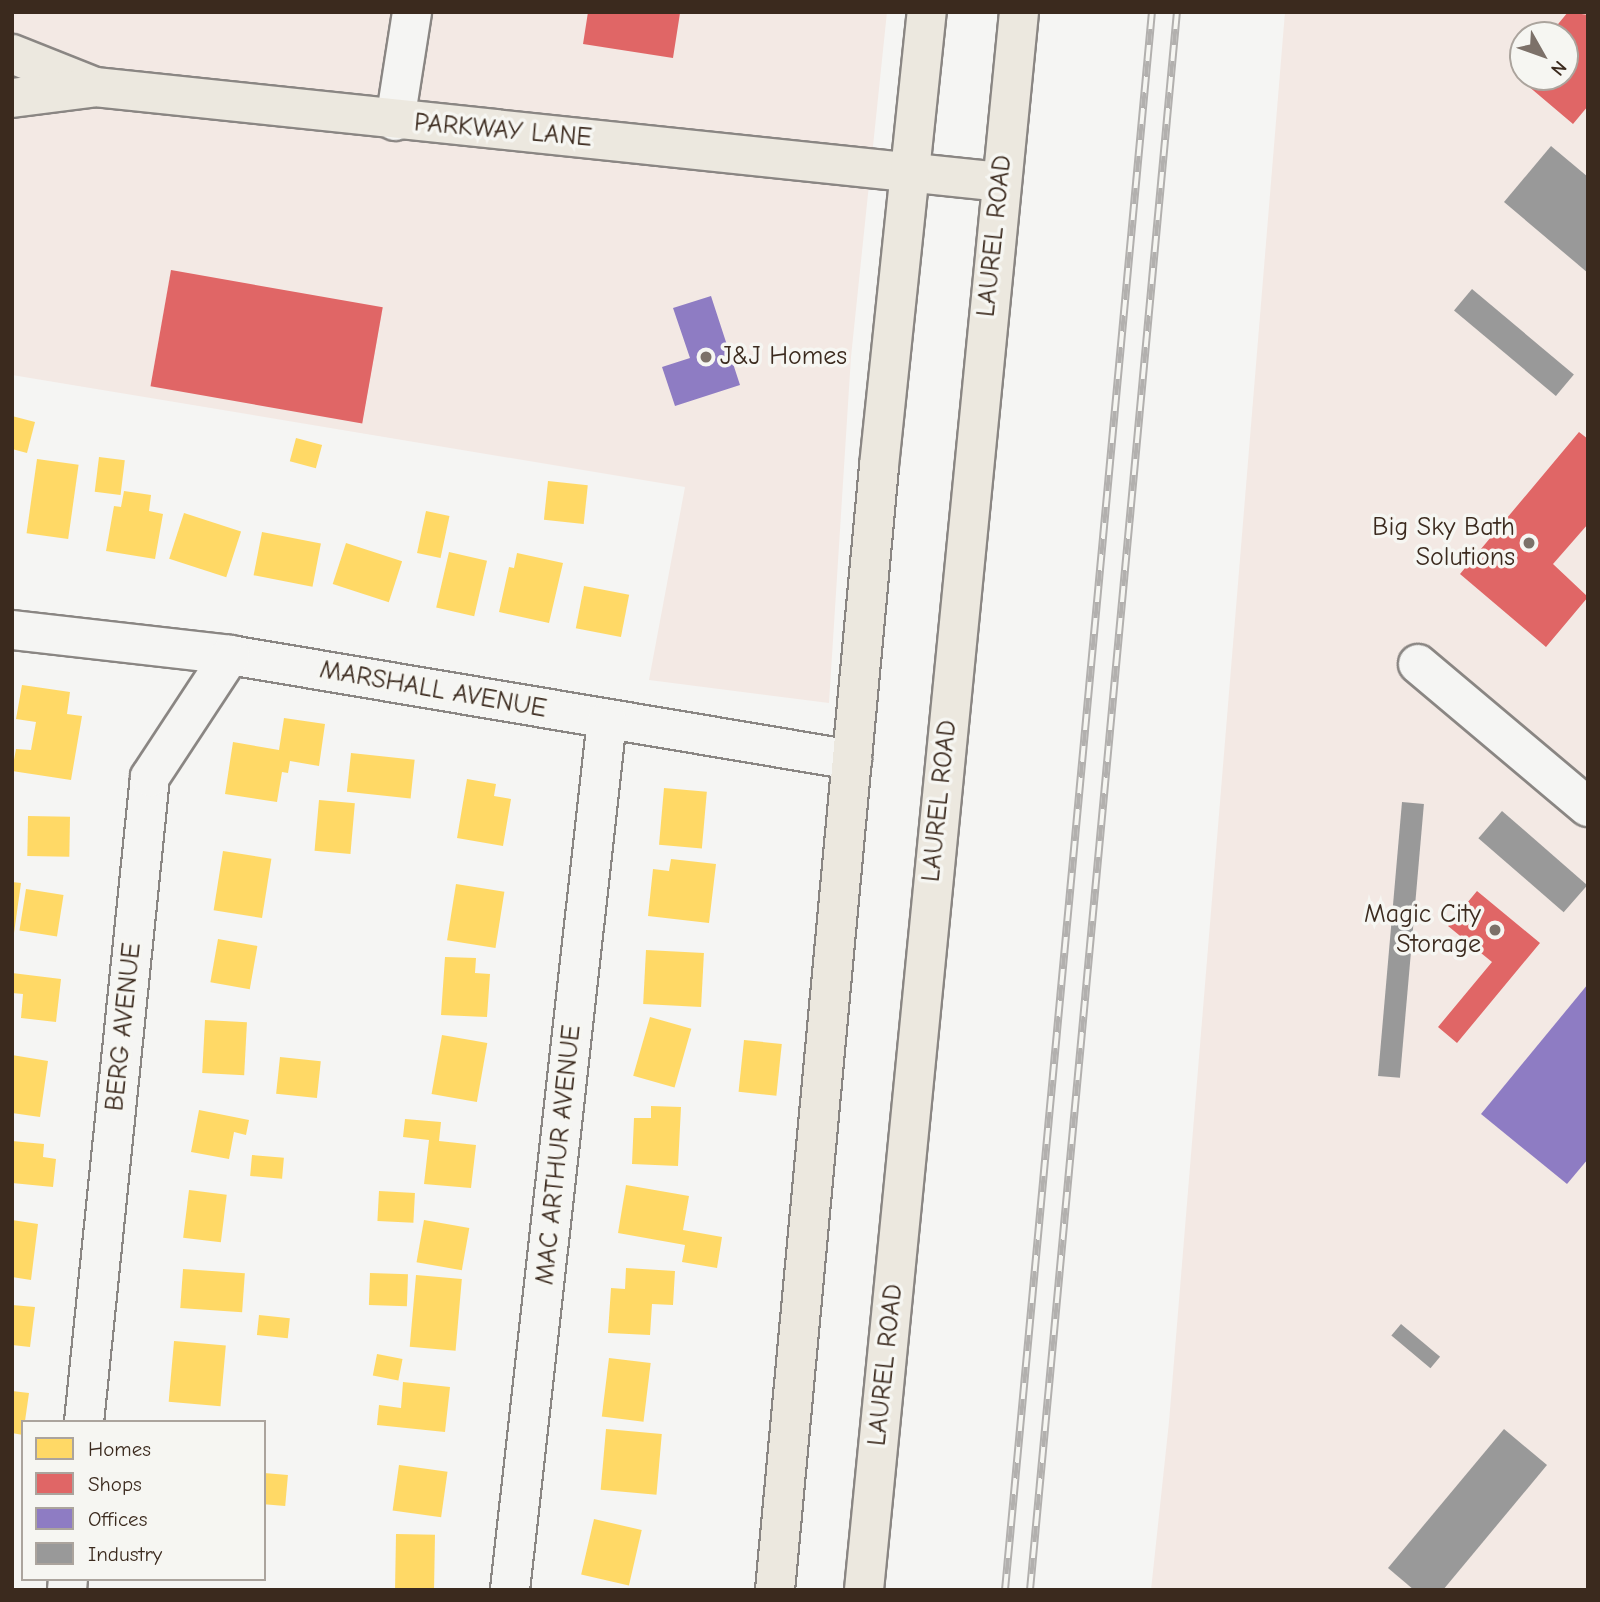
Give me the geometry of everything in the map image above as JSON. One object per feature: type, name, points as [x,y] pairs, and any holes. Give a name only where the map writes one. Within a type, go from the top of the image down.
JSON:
[{"type":"main road","points":[[775,1590],[908,169],[927,12]]},
{"type":"main road","name":"LAUREL ROAD","points":[[864,1590],[1000,182],[1019,12]]},
{"type":"main road","name":"PARKWAY LANE","points":[[12,54],[95,87],[395,121],[908,169],[1000,182]]},
{"type":"main road","points":[[12,98],[95,87]]},
{"type":"street","points":[[395,121],[412,12]]},
{"type":"street","name":"MARSHALL AVENUE","points":[[12,629],[230,655],[852,760]]},
{"type":"street","name":"BERG AVENUE","points":[[84,1420],[150,777],[230,655]]},
{"type":"street","points":[[1418,664],[1588,807]]},
{"type":"street","name":"MAC ARTHUR AVENUE","points":[[510,1590],[607,720]]},
{"type":"shaded area","points":[[12,12],[887,12],[851,357],[829,703],[649,680],[685,487],[12,375]]},
{"type":"shaded area","points":[[1285,12],[1588,12],[1588,1590],[1151,1590],[1169,1422]]},
{"type":"building: Homes","points":[[12,416],[35,422],[27,453],[12,449]]},
{"type":"building: Homes","points":[[296,438],[322,445],[316,468],[290,461]]},
{"type":"building: Homes","points":[[99,457],[125,460],[121,495],[95,492]]},
{"type":"building: Homes","points":[[37,459],[79,465],[68,539],[27,533]]},
{"type":"building: Homes","points":[[548,481],[588,485],[584,524],[544,520]]},
{"type":"building: Homes","points":[[124,491],[151,495],[149,511],[163,514],[155,559],[106,551],[114,506],[121,507]]},
{"type":"building: Homes","points":[[426,511],[449,516],[441,558],[417,553]]},
{"type":"building: Homes","points":[[184,513],[241,532],[226,577],[169,559]]},
{"type":"building: Homes","points":[[262,532],[321,543],[313,587],[254,575]]},
{"type":"building: Homes","points":[[346,543],[402,561],[389,602],[333,584]]},
{"type":"building: Homes","points":[[449,552],[487,561],[474,616],[436,608]]},
{"type":"building: Homes","points":[[517,553],[563,563],[549,623],[499,612],[509,567],[514,568]]},
{"type":"building: Homes","points":[[584,586],[629,595],[621,637],[576,628]]},
{"type":"building: Homes","points":[[22,685],[70,692],[67,714],[82,716],[71,780],[12,771],[16,749],[31,750],[36,722],[16,719]]},
{"type":"building: Homes","points":[[284,718],[325,724],[319,766],[290,761],[288,773],[282,772],[277,802],[225,794],[233,742],[279,750]]},
{"type":"building: Homes","points":[[351,753],[415,760],[411,798],[347,792]]},
{"type":"building: Homes","points":[[467,779],[496,784],[494,796],[511,799],[503,846],[457,838]]},
{"type":"building: Homes","points":[[664,788],[707,792],[702,849],[659,845]]},
{"type":"building: Homes","points":[[319,800],[355,803],[350,854],[315,851]]},
{"type":"building: Homes","points":[[28,816],[70,817],[69,857],[27,856]]},
{"type":"building: Homes","points":[[223,851],[271,859],[262,918],[214,910]]},
{"type":"building: Homes","points":[[671,859],[716,864],[709,923],[648,916],[653,869],[669,871]]},
{"type":"building: Homes","points":[[12,882],[21,883],[14,933],[12,933]]},
{"type":"building: Homes","points":[[456,884],[504,892],[495,948],[447,940]]},
{"type":"building: Homes","points":[[26,889],[64,895],[57,936],[19,930]]},
{"type":"building: Homes","points":[[218,939],[257,946],[250,989],[210,982]]},
{"type":"building: Homes","points":[[646,950],[704,953],[701,1007],[643,1004]]},
{"type":"building: Homes","points":[[445,957],[476,958],[475,973],[490,974],[487,1017],[441,1015]]},
{"type":"building: Homes","points":[[12,973],[61,979],[56,1022],[21,1018],[23,994],[12,993]]},
{"type":"building: Homes","points":[[650,1017],[691,1029],[675,1087],[633,1076]]},
{"type":"building: Homes","points":[[205,1020],[247,1022],[244,1075],[202,1073]]},
{"type":"building: Homes","points":[[442,1035],[487,1043],[477,1102],[432,1094]]},
{"type":"building: Homes","points":[[744,1040],[782,1044],[776,1096],[739,1092]]},
{"type":"building: Homes","points":[[12,1055],[48,1061],[40,1117],[12,1113]]},
{"type":"building: Homes","points":[[280,1057],[321,1061],[317,1098],[276,1094]]},
{"type":"building: Homes","points":[[651,1106],[681,1107],[678,1166],[632,1164],[634,1118],[651,1118]]},
{"type":"building: Homes","points":[[199,1110],[249,1120],[246,1135],[234,1132],[229,1159],[191,1152]]},
{"type":"building: Homes","points":[[405,1119],[441,1122],[439,1141],[476,1145],[471,1188],[424,1184],[429,1140],[403,1137]]},
{"type":"building: Homes","points":[[12,1141],[44,1144],[43,1157],[56,1159],[53,1187],[12,1183]]},
{"type":"building: Homes","points":[[252,1155],[284,1158],[282,1179],[250,1176]]},
{"type":"building: Homes","points":[[626,1185],[689,1196],[683,1230],[722,1237],[717,1268],[682,1262],[685,1245],[618,1233]]},
{"type":"building: Homes","points":[[189,1190],[227,1195],[221,1242],[183,1238]]},
{"type":"building: Homes","points":[[379,1191],[415,1193],[413,1223],[377,1221]]},
{"type":"building: Homes","points":[[12,1220],[38,1224],[31,1280],[12,1277]]},
{"type":"building: Homes","points":[[424,1220],[469,1228],[462,1270],[417,1262]]},
{"type":"building: Homes","points":[[626,1268],[675,1271],[673,1305],[652,1304],[650,1335],[608,1333],[611,1288],[625,1289]]},
{"type":"building: Homes","points":[[183,1269],[245,1273],[242,1312],[180,1308]]},
{"type":"building: Homes","points":[[370,1273],[408,1274],[407,1306],[369,1305]]},
{"type":"building: Homes","points":[[416,1275],[462,1279],[456,1351],[410,1347]]},
{"type":"building: Homes","points":[[12,1305],[35,1307],[30,1347],[12,1345]]},
{"type":"building: Homes","points":[[259,1315],[290,1318],[288,1338],[257,1335]]},
{"type":"building: Homes","points":[[174,1341],[226,1346],[220,1406],[169,1402]]},
{"type":"building: Homes","points":[[377,1354],[403,1359],[398,1381],[373,1376]]},
{"type":"building: Homes","points":[[609,1358],[651,1363],[643,1422],[602,1417]]},
{"type":"building: Homes","points":[[403,1382],[450,1387],[445,1432],[377,1425],[379,1405],[401,1408]]},
{"type":"building: Homes","points":[[12,1391],[29,1393],[25,1420],[21,1420],[21,1435],[12,1433]]},
{"type":"building: Homes","points":[[606,1429],[662,1434],[656,1495],[601,1490]]},
{"type":"building: Homes","points":[[399,1465],[448,1472],[441,1517],[393,1511]]},
{"type":"building: Homes","points":[[266,1473],[288,1475],[285,1506],[266,1504]]},
{"type":"building: Homes","points":[[594,1519],[642,1530],[629,1586],[581,1575]]},
{"type":"building: Homes","points":[[396,1534],[435,1535],[434,1590],[395,1590]]},
{"type":"building: Shops","points":[[588,12],[680,13],[673,58],[583,44]]},
{"type":"building: Shops","points":[[1568,12],[1588,15],[1588,106],[1573,124],[1534,91],[1579,91],[1579,21],[1561,21]]},
{"type":"building: Shops","points":[[171,270],[383,307],[362,424],[151,386]]},
{"type":"building: Shops","points":[[1579,432],[1588,439],[1588,524],[1553,564],[1588,597],[1546,647],[1460,574]]},
{"type":"building: Shops","points":[[1477,891],[1540,943],[1457,1043],[1438,1027],[1492,962],[1448,926]]},
{"type":"building: Offices","points":[[711,296],[740,385],[675,406],[662,367],[690,358],[673,308]]},
{"type":"building: Offices","points":[[1588,984],[1588,1159],[1567,1184],[1481,1114]]},
{"type":"building: Industry","points":[[1551,146],[1588,177],[1588,273],[1504,202]]},
{"type":"building: Industry","points":[[1472,289],[1574,374],[1556,396],[1454,310]]},
{"type":"building: Industry","points":[[1402,802],[1424,804],[1400,1078],[1378,1076]]},
{"type":"building: Industry","points":[[1502,811],[1587,885],[1564,912],[1478,838]]},
{"type":"building: Industry","points":[[1401,1324],[1440,1357],[1430,1368],[1391,1335]]},
{"type":"building: Industry","points":[[1504,1429],[1547,1465],[1443,1590],[1414,1590],[1388,1568]]},
{"type":"railway","points":[[1005,1590],[1152,12]]},
{"type":"railway","points":[[1030,1590],[1177,12]]},
{"type":"place","name":"J&J Homes","points":[[706,357]]},
{"type":"place","name":"Big Sky Bath Solutions","points":[[1529,543]]},
{"type":"place","name":"Magic City Storage","points":[[1495,930]]}]
